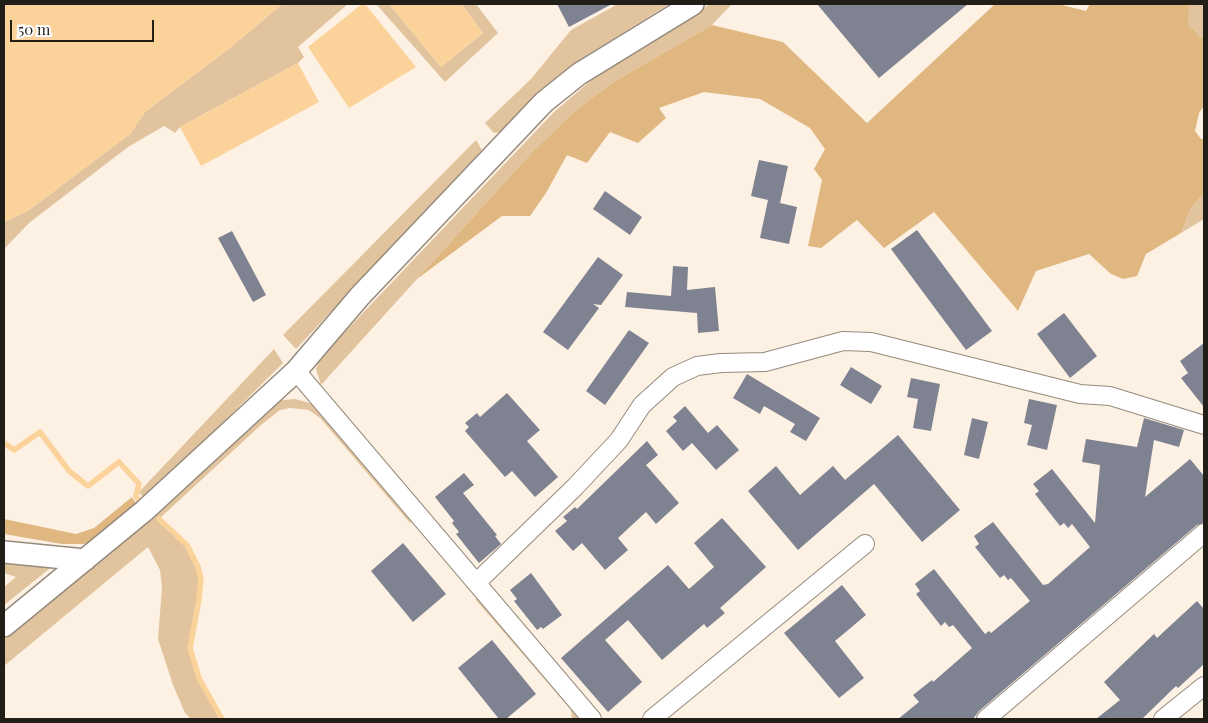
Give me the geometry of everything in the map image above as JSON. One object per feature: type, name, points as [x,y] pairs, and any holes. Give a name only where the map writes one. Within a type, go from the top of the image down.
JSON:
[{"type":"street","points":[[4,626],[85,560],[196,464],[296,371],[360,296],[544,102],[579,74],[693,4]]},
{"type":"street","points":[[476,583],[582,480],[619,440],[642,405],[673,377],[697,366],[721,362],[765,362],[843,341],[871,342],[1080,394],[1110,396],[1204,425]]},
{"type":"street","points":[[296,371],[422,516],[476,583],[592,719]]},
{"type":"street","points":[[986,719],[1204,533]]},
{"type":"street","points":[[652,719],[865,544]]},
{"type":"street","points":[[4,552],[85,560]]},
{"type":"street","points":[[1163,719],[1204,686]]},
{"type":"shaded area","points":[[4,4],[282,4],[231,47],[145,112],[130,134],[29,210],[4,222]]},
{"type":"shaded area","points":[[282,4],[348,4],[298,47],[304,57],[298,63],[180,127],[175,133],[164,126],[128,147],[29,223],[4,249],[4,222],[29,210],[130,134],[145,112],[231,47]]},
{"type":"shaded area","points":[[362,4],[365,4],[416,67],[349,108],[308,47]]},
{"type":"shaded area","points":[[376,4],[389,4],[441,67],[483,33],[461,4],[476,4],[498,33],[445,82]]},
{"type":"shaded area","points":[[389,4],[461,4],[483,33],[441,67]]},
{"type":"shaded area","points":[[618,4],[669,4],[581,59],[545,88],[500,132],[494,133],[485,123],[531,79],[571,30]]},
{"type":"shaded area","points":[[710,4],[732,4],[712,25],[615,81],[577,109],[533,151],[321,385],[316,369],[320,358],[554,112],[595,77]]},
{"type":"shaded area","points":[[995,4],[1058,4],[1086,11],[1090,4],[1189,4],[1188,24],[1204,40],[1204,106],[1199,113],[1195,131],[1201,139],[1204,139],[1204,193],[1191,208],[1181,233],[1146,254],[1137,276],[1123,279],[1111,274],[1089,254],[1036,271],[1018,311],[934,212],[884,248],[857,220],[821,248],[808,246],[822,180],[814,169],[825,149],[810,128],[760,99],[704,92],[659,108],[666,118],[638,143],[610,132],[587,163],[567,155],[546,193],[530,216],[502,216],[417,279],[533,151],[577,109],[615,81],[712,25],[783,42],[867,123]]},
{"type":"shaded area","points":[[1188,4],[1204,4],[1204,40],[1188,24]]},
{"type":"shaded area","points":[[298,63],[319,102],[201,166],[180,127]]},
{"type":"shaded area","points":[[476,140],[482,150],[296,349],[283,335]]},
{"type":"shaded area","points":[[1204,193],[1204,219],[1181,233],[1191,208]]},
{"type":"shaded area","points":[[274,349],[283,363],[145,500],[139,492]]},
{"type":"shaded area","points":[[295,399],[317,405],[415,519],[410,523],[320,418],[309,410],[290,408],[280,410],[261,425],[160,518],[157,518],[186,546],[197,567],[199,579],[198,599],[189,649],[198,678],[220,719],[191,719],[185,713],[173,685],[158,639],[162,587],[160,570],[148,547],[4,666],[4,633],[269,405],[283,400]]},
{"type":"shaded area","points":[[132,497],[138,506],[103,536],[84,544],[62,544],[4,534],[4,519],[76,534],[94,528]]},
{"type":"shaded area","points":[[4,560],[53,566],[4,605],[4,587],[16,577],[4,573]]},
{"type":"shaded area","points":[[475,599],[484,599],[579,712],[579,719],[572,719],[571,710]]},
{"type":"building","points":[[557,4],[612,4],[569,27]]},
{"type":"building","points":[[817,4],[968,4],[879,78]]},
{"type":"building","points":[[759,160],[788,166],[780,203],[797,207],[789,244],[760,238],[768,200],[751,196]]},
{"type":"building","points":[[605,191],[642,217],[630,235],[593,209]]},
{"type":"building","points":[[917,230],[992,331],[966,350],[891,249]]},
{"type":"building","points":[[232,231],[266,295],[253,302],[218,238]]},
{"type":"building","points":[[598,257],[623,275],[601,305],[593,304],[599,308],[568,350],[543,332]]},
{"type":"building","points":[[673,266],[688,267],[687,290],[715,287],[719,331],[698,333],[697,313],[625,307],[627,292],[671,296]]},
{"type":"building","points":[[1064,313],[1097,356],[1070,378],[1037,334]]},
{"type":"building","points":[[629,330],[649,343],[605,405],[586,391]]},
{"type":"building","points":[[1204,343],[1204,407],[1181,378],[1188,373],[1180,361]]},
{"type":"building","points":[[851,367],[882,386],[871,404],[840,385]]},
{"type":"building","points":[[747,374],[820,418],[806,441],[790,432],[795,424],[764,406],[760,414],[733,398]]},
{"type":"building","points":[[911,378],[940,384],[931,431],[913,428],[918,399],[907,397]]},
{"type":"building","points":[[507,393],[540,430],[527,441],[558,477],[535,497],[512,471],[505,477],[465,431],[469,427],[465,423],[477,413],[480,417]]},
{"type":"building","points":[[1029,399],[1057,405],[1047,450],[1027,445],[1032,425],[1024,423]]},
{"type":"building","points":[[685,406],[708,433],[717,425],[739,450],[716,470],[692,443],[683,451],[666,431],[677,421],[673,417]]},
{"type":"building","points":[[972,418],[988,422],[979,459],[964,455]]},
{"type":"building","points":[[1144,418],[1184,430],[1179,447],[1154,440],[1145,497],[1190,459],[1204,476],[1204,523],[1197,525],[979,711],[973,719],[898,719],[919,702],[913,695],[932,680],[933,682],[972,648],[953,625],[949,627],[945,622],[941,626],[916,594],[920,591],[915,584],[934,569],[985,634],[989,631],[991,633],[1030,601],[1011,578],[1008,580],[1004,575],[1000,578],[975,547],[979,544],[974,536],[993,522],[1043,585],[1048,584],[1090,547],[1072,524],[1068,528],[1064,523],[1060,526],[1035,494],[1039,491],[1033,484],[1052,469],[1095,523],[1100,465],[1082,462],[1086,439],[1137,447]]},
{"type":"building","points":[[898,435],[960,510],[922,542],[874,484],[798,550],[748,491],[776,466],[800,495],[833,466],[845,480]]},
{"type":"building","points":[[647,441],[658,455],[646,465],[679,503],[656,524],[646,512],[618,538],[628,550],[605,570],[582,543],[573,551],[555,531],[567,521],[563,517],[575,507],[577,509]]},
{"type":"building","points":[[464,473],[474,485],[463,493],[497,535],[495,536],[501,544],[479,563],[456,534],[459,532],[452,523],[454,521],[435,497]]},
{"type":"building","points":[[722,518],[766,567],[720,608],[725,613],[707,628],[704,624],[662,660],[628,620],[605,640],[642,682],[608,712],[561,658],[668,565],[689,589],[714,567],[694,543]]},
{"type":"building","points":[[403,543],[446,594],[413,622],[371,571]]},
{"type":"building","points":[[531,573],[562,615],[543,629],[541,627],[537,630],[514,601],[517,599],[510,590]]},
{"type":"building","points":[[842,585],[866,615],[835,641],[864,678],[839,698],[784,633]]},
{"type":"building","points":[[1197,601],[1204,609],[1204,664],[1178,688],[1176,686],[1142,719],[1096,719],[1120,700],[1104,682],[1154,634],[1157,638]]},
{"type":"building","points":[[492,640],[536,694],[506,719],[499,719],[458,668]]},
{"type":"waterway","points":[[4,443],[14,450],[40,432],[69,471],[88,486],[119,462],[139,484],[136,496],[141,503]]},
{"type":"waterway","points":[[159,519],[187,545],[198,567],[201,579],[190,648],[199,678],[222,719]]}]
